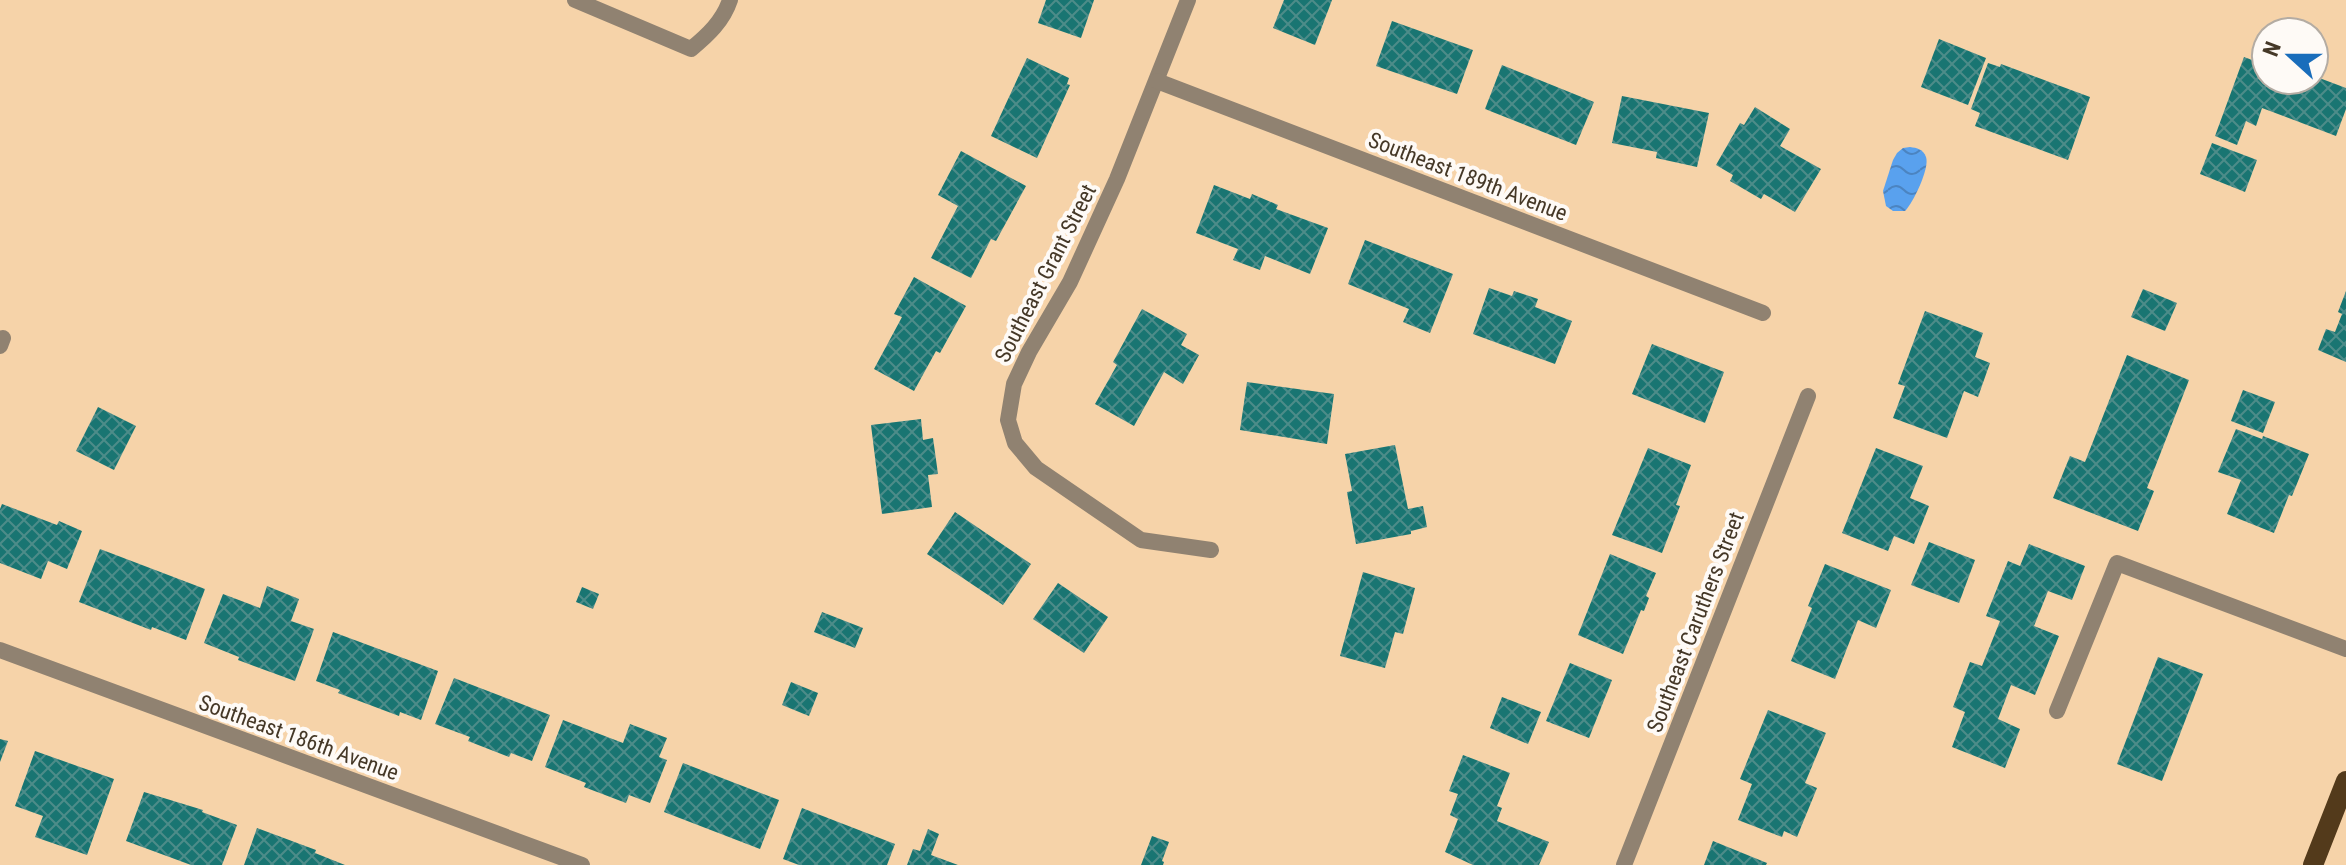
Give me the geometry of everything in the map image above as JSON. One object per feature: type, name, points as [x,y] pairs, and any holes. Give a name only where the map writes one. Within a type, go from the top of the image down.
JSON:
[{"type":"main road","points":[[2313,865],[2346,781]]},
{"type":"street","points":[[575,0],[691,49],[711,32],[730,0]]},
{"type":"street","name":"Southeast Grant Street","points":[[1188,0],[1117,179],[1070,282],[1014,384],[1008,420],[1015,443],[1036,468],[1141,540],[1211,550]]},
{"type":"street","name":"Southeast 189th Avenue","points":[[1157,81],[1763,313]]},
{"type":"street","name":"Southeast Caruthers Street","points":[[1624,865],[1808,396]]},
{"type":"street","points":[[2057,711],[2117,563],[2346,649]]},
{"type":"street","name":"Southeast 186th Avenue","points":[[0,650],[582,865]]},
{"type":"water","points":[[1910,147],[1920,149],[1925,154],[1926,169],[1905,211],[1893,211],[1886,206],[1883,191],[1897,153]]},
{"type":"building","points":[[1046,0],[1094,0],[1081,38],[1038,23]]},
{"type":"building","points":[[1284,0],[1332,0],[1315,45],[1273,28]]},
{"type":"building","points":[[1392,21],[1473,50],[1457,94],[1376,66]]},
{"type":"building","points":[[1939,39],[1986,58],[1968,105],[1921,87]]},
{"type":"building","points":[[2244,57],[2250,59],[2250,96],[2330,96],[2330,82],[2346,88],[2346,109],[2336,136],[2262,108],[2256,126],[2246,121],[2237,145],[2215,136]]},
{"type":"building","points":[[1027,58],[1069,78],[1067,84],[1070,85],[1037,158],[991,136]]},
{"type":"building","points":[[1988,63],[2000,67],[2001,64],[2090,97],[2068,160],[1975,126],[1980,113],[1971,109]]},
{"type":"building","points":[[1502,65],[1594,102],[1576,145],[1485,109]]},
{"type":"building","points":[[1622,96],[1709,113],[1697,167],[1656,158],[1657,152],[1612,143]]},
{"type":"building","points":[[1755,107],[1790,129],[1780,146],[1821,169],[1795,212],[1764,194],[1761,199],[1730,181],[1733,175],[1716,165],[1740,123],[1744,125]]},
{"type":"building","points":[[2212,143],[2257,160],[2245,192],[2200,174]]},
{"type":"building","points":[[961,151],[1026,186],[996,241],[991,239],[971,278],[931,258],[958,206],[938,195]]},
{"type":"building","points":[[1214,185],[1250,199],[1252,194],[1278,205],[1276,209],[1328,228],[1310,274],[1265,256],[1260,270],[1233,260],[1238,249],[1196,233]]},
{"type":"building","points":[[1365,240],[1453,274],[1430,333],[1403,322],[1409,309],[1348,284]]},
{"type":"building","points":[[914,277],[966,306],[914,391],[874,369],[902,317],[894,314]]},
{"type":"building","points":[[1489,288],[1512,296],[1514,291],[1538,299],[1535,307],[1572,321],[1555,364],[1473,334]]},
{"type":"building","points":[[2143,289],[2177,303],[2165,331],[2131,317]]},
{"type":"building","points":[[2346,291],[2346,362],[2318,350],[2326,329],[2335,332]]},
{"type":"building","points":[[1142,309],[1187,334],[1181,345],[1199,355],[1183,384],[1164,372],[1134,426],[1095,404],[1117,365],[1113,362]]},
{"type":"building","points":[[1925,311],[1983,333],[1975,357],[1990,363],[1978,397],[1964,391],[1947,438],[1893,418],[1905,386],[1898,384]]},
{"type":"building","points":[[1652,344],[1724,372],[1705,423],[1632,394]]},
{"type":"building","points":[[2127,355],[2189,380],[2147,488],[2154,491],[2138,531],[2053,498],[2070,456],[2085,462]]},
{"type":"building","points":[[1247,382],[1334,394],[1327,444],[1240,430]]},
{"type":"building","points":[[2243,390],[2275,402],[2263,433],[2231,421]]},
{"type":"building","points":[[98,407],[136,426],[114,470],[76,451]]},
{"type":"building","points":[[921,419],[923,440],[933,438],[938,474],[928,475],[932,507],[882,514],[871,425]]},
{"type":"building","points":[[2236,429],[2309,454],[2274,533],[2227,514],[2241,480],[2218,472]]},
{"type":"building","points":[[1395,445],[1408,509],[1423,506],[1427,527],[1411,531],[1411,534],[1356,544],[1347,492],[1352,491],[1345,454]]},
{"type":"building","points":[[1648,448],[1691,465],[1662,553],[1612,535]]},
{"type":"building","points":[[1876,448],[1923,466],[1910,498],[1929,506],[1914,544],[1894,536],[1888,551],[1842,533]]},
{"type":"building","points":[[2,504],[82,531],[67,569],[48,561],[41,579],[0,563]]},
{"type":"building","points":[[955,512],[1031,564],[1003,605],[927,554]]},
{"type":"building","points":[[1929,542],[1975,560],[1959,603],[1911,585]]},
{"type":"building","points":[[2029,544],[2085,566],[2072,600],[2048,591],[2034,626],[2059,636],[2035,695],[2011,685],[1998,719],[2020,729],[2005,768],[1952,747],[1965,712],[1953,707],[1970,662],[1982,666],[2000,621],[1986,616],[2008,561],[2020,566]]},
{"type":"building","points":[[100,549],[205,589],[186,640],[79,602]]},
{"type":"building","points":[[1610,554],[1656,573],[1646,596],[1649,598],[1644,611],[1641,610],[1623,654],[1578,635]]},
{"type":"building","points":[[1825,564],[1891,590],[1876,628],[1858,620],[1835,679],[1791,661]]},
{"type":"building","points":[[1363,572],[1415,588],[1403,634],[1395,632],[1385,668],[1340,656]]},
{"type":"building","points":[[1058,583],[1108,617],[1084,653],[1033,619]]},
{"type":"building","points":[[267,586],[299,599],[291,621],[314,629],[295,681],[238,660],[239,657],[204,643],[223,594],[260,608]]},
{"type":"building","points":[[582,587],[599,594],[593,609],[576,602]]},
{"type":"building","points":[[822,612],[863,628],[855,648],[814,632]]},
{"type":"building","points":[[333,632],[438,671],[421,720],[400,712],[399,716],[338,693],[340,690],[316,681]]},
{"type":"building","points":[[2158,657],[2203,674],[2162,781],[2117,764]]},
{"type":"building","points":[[1570,663],[1612,680],[1589,738],[1546,721]]},
{"type":"building","points":[[454,678],[550,715],[532,761],[511,753],[509,757],[435,724]]},
{"type":"building","points":[[791,682],[818,693],[809,716],[782,705]]},
{"type":"building","points":[[1502,697],[1541,712],[1528,744],[1490,728]]},
{"type":"building","points":[[1768,710],[1826,733],[1805,783],[1817,788],[1797,837],[1784,831],[1782,837],[1738,820],[1752,784],[1740,779]]},
{"type":"building","points":[[563,720],[623,743],[630,724],[667,738],[659,757],[667,760],[650,803],[629,795],[626,803],[584,787],[586,783],[545,767]]},
{"type":"building","points":[[0,739],[8,741],[0,762]]},
{"type":"building","points":[[35,751],[114,779],[87,855],[35,837],[43,816],[15,806]]},
{"type":"building","points":[[1463,755],[1510,773],[1497,806],[1502,808],[1497,821],[1549,842],[1539,865],[1473,865],[1445,852],[1458,819],[1450,815],[1458,794],[1449,791]]},
{"type":"building","points":[[683,763],[779,800],[760,849],[664,812]]},
{"type":"building","points":[[144,792],[203,810],[237,825],[222,865],[191,865],[126,841]]},
{"type":"building","points":[[802,808],[895,844],[887,865],[799,865],[783,859]]},
{"type":"building","points":[[257,828],[316,850],[315,853],[345,865],[244,865]]},
{"type":"building","points":[[928,829],[939,834],[931,855],[958,865],[907,865],[913,849],[920,851]]},
{"type":"building","points":[[1152,836],[1169,842],[1163,865],[1141,865]]},
{"type":"building","points":[[1713,841],[1767,863],[1704,865]]}]
